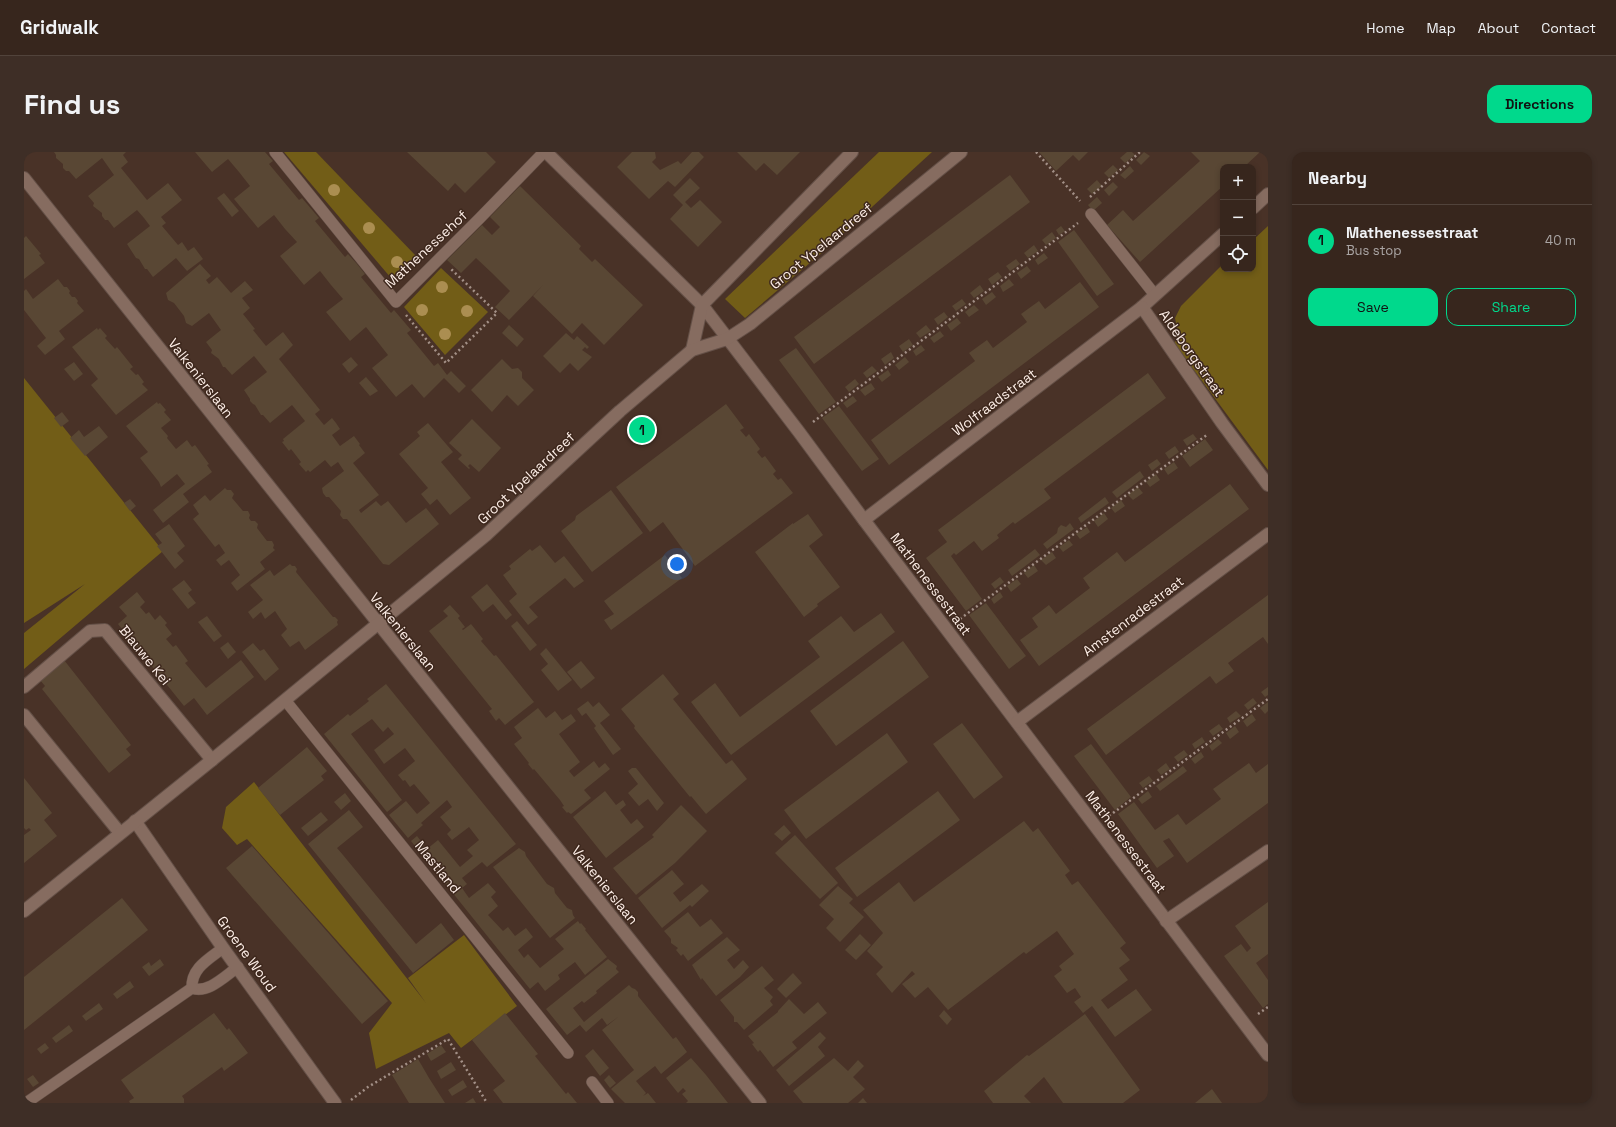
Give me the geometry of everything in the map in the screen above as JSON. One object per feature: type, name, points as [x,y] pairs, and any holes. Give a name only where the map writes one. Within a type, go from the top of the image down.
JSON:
[{"type":"street","name":"Mathenessestraat","points":[[545,152],[702,305],[1268,1055]]},
{"type":"street","points":[[692,350],[702,305],[852,152]]},
{"type":"street","name":"Groot Ypelaardreef","points":[[378,624],[486,535],[620,411],[692,350],[727,339],[750,324],[962,152]]},
{"type":"street","name":"Valkenierslaan","points":[[24,178],[760,1103]]},
{"type":"street","points":[[1256,205],[1268,194]]},
{"type":"street","name":"Aldeborgstraat","points":[[1221,236],[1142,307],[1222,423],[1268,485]]},
{"type":"street","name":"Wolfraadstraat","points":[[864,520],[1142,307]]},
{"type":"street","name":"Amstenradestraat","points":[[1017,722],[1268,534]]},
{"type":"street","points":[[24,911],[378,624]]},
{"type":"street","name":"Blauwe Kei","points":[[24,688],[90,631],[105,630],[212,760]]},
{"type":"street","points":[[24,715],[120,834]]},
{"type":"street","name":"Groene Woud","points":[[135,821],[223,948],[238,966],[335,1103]]},
{"type":"street","points":[[1166,921],[1268,851]]},
{"type":"lane","name":"Mathenessehof","points":[[275,152],[396,302],[545,152]]},
{"type":"lane","points":[[1091,214],[1155,295]]},
{"type":"lane","name":"Mastland","points":[[285,700],[568,1053]]},
{"type":"lane","points":[[192,988],[191,980],[199,966],[223,948]]},
{"type":"lane","points":[[192,988],[198,990],[206,989],[238,966]]},
{"type":"lane","points":[[26,1103],[192,988]]},
{"type":"lane","points":[[592,1082],[608,1103]]},
{"type":"path","points":[[799,432],[1091,214],[1036,152]]},
{"type":"path","points":[[1082,204],[1140,152]]},
{"type":"path","points":[[396,302],[446,363],[497,313],[440,258]]},
{"type":"path","points":[[947,628],[1222,423]]},
{"type":"path","points":[[1096,826],[1268,699]]},
{"type":"path","points":[[347,1103],[368,1087],[448,1039],[487,1103]]},
{"type":"shaded area","points":[[284,152],[316,152],[416,256],[391,278]]},
{"type":"shaded area","points":[[879,152],[932,152],[824,251],[745,318],[725,299]]},
{"type":"shaded area","points":[[1268,226],[1268,470],[1174,343],[1179,337],[1175,318],[1181,306],[1220,267],[1220,272],[1256,272],[1256,237]]},
{"type":"shaded area","points":[[441,268],[488,312],[445,355],[404,307]]},
{"type":"shaded area","points":[[24,378],[163,551],[24,669],[24,633],[85,584],[24,623]]},
{"type":"shaded area","points":[[254,782],[426,1003],[408,978],[464,935],[517,1006],[461,1048],[449,1033],[376,1069],[369,1033],[392,1003],[247,839],[237,845],[222,828],[226,807]]},
{"type":"building","points":[[54,152],[126,152],[123,155],[128,162],[121,168],[147,200],[168,183],[182,200],[161,217],[166,223],[162,226],[178,245],[182,242],[188,251],[194,247],[203,259],[187,271],[176,258],[153,277],[147,269],[145,269],[139,259],[136,258],[127,244],[150,226],[144,218],[137,210],[114,228],[108,220],[105,220],[102,213],[93,206],[94,203],[88,196],[114,175],[102,158],[76,179],[69,171],[66,171],[63,168],[63,164],[56,158]]},
{"type":"building","points":[[195,152],[265,152],[273,161],[269,164],[299,200],[302,198],[319,218],[315,221],[345,257],[348,254],[357,264],[365,274],[361,277],[391,313],[394,310],[411,330],[407,333],[434,366],[438,363],[447,375],[451,371],[466,386],[459,393],[444,378],[424,398],[412,384],[396,397],[372,368],[388,355],[366,327],[350,341],[326,312],[343,299],[320,271],[304,285],[280,256],[297,242],[274,215],[258,228],[234,199],[250,186],[228,159],[212,172]]},
{"type":"building","points":[[407,152],[486,152],[496,162],[465,193],[455,183],[448,191]]},
{"type":"building","points":[[632,152],[655,152],[656,158],[652,162],[660,170],[678,161],[681,164],[692,152],[699,152],[704,157],[675,187],[668,181],[649,199],[617,167]]},
{"type":"building","points":[[737,152],[800,152],[777,175],[764,163],[756,171]]},
{"type":"building","points":[[1039,152],[1088,152],[1079,161],[1073,155],[1056,171]]},
{"type":"building","points":[[1127,152],[1132,152],[1135,155],[1125,163],[1120,158]]},
{"type":"building","points":[[1144,152],[1150,156],[1141,165],[1136,160]]},
{"type":"building","points":[[1191,152],[1260,152],[1247,164],[1220,164],[1220,189],[1140,262],[1107,225],[1123,210],[1133,221],[1200,161]]},
{"type":"building","points":[[1113,165],[1118,170],[1109,178],[1104,173]]},
{"type":"building","points":[[1130,166],[1134,171],[1125,179],[1120,175]]},
{"type":"building","points":[[1010,175],[1030,202],[814,364],[794,337]]},
{"type":"building","points":[[690,178],[700,188],[685,202],[691,208],[700,200],[722,222],[698,247],[670,219],[683,205],[673,195]]},
{"type":"building","points":[[1097,180],[1102,186],[1092,194],[1087,189]]},
{"type":"building","points":[[1113,182],[1118,187],[1109,196],[1104,190]]},
{"type":"building","points":[[520,186],[581,246],[579,249],[592,262],[595,259],[643,305],[604,345],[582,323],[572,334],[533,296],[543,285],[509,320],[495,307],[510,291],[493,274],[476,258],[461,273],[447,260],[482,225],[492,235],[500,227],[490,217]]},
{"type":"building","points":[[224,193],[239,211],[232,217],[217,198]]},
{"type":"building","points":[[1097,197],[1102,203],[1093,211],[1088,205]]},
{"type":"building","points":[[1061,226],[1065,231],[1059,235],[1056,230]]},
{"type":"building","points":[[1074,230],[1114,284],[1097,296],[1058,242]]},
{"type":"building","points":[[1052,232],[1056,238],[1046,245],[1042,240]]},
{"type":"building","points":[[26,236],[41,254],[39,255],[45,263],[24,279],[24,238]]},
{"type":"building","points":[[1034,245],[1038,251],[1028,258],[1024,253]]},
{"type":"building","points":[[1044,253],[1048,258],[1038,265],[1035,260]]},
{"type":"building","points":[[1016,259],[1020,264],[1010,271],[1006,266]]},
{"type":"building","points":[[200,264],[211,276],[206,280],[209,284],[217,277],[231,293],[245,281],[253,290],[242,298],[250,308],[243,314],[255,329],[253,330],[266,346],[283,332],[293,345],[279,359],[320,410],[315,414],[324,425],[332,418],[336,423],[340,429],[332,435],[340,446],[354,436],[360,444],[359,445],[365,453],[353,463],[379,495],[359,510],[361,513],[376,501],[381,506],[388,501],[406,523],[426,508],[439,524],[389,565],[383,564],[347,519],[343,519],[340,515],[341,511],[329,497],[326,497],[323,493],[322,488],[344,471],[338,462],[331,467],[325,460],[310,472],[308,470],[306,472],[299,464],[301,462],[291,449],[289,451],[282,442],[284,441],[283,439],[305,421],[292,405],[270,423],[263,415],[261,415],[255,405],[250,401],[244,390],[267,372],[254,356],[232,375],[225,367],[223,367],[219,359],[211,353],[212,350],[206,342],[221,330],[209,313],[192,326],[186,323],[184,316],[174,303],[168,300],[166,293]]},
{"type":"building","points":[[1027,266],[1031,271],[1021,279],[1017,273]]},
{"type":"building","points":[[998,272],[1002,277],[992,285],[988,279]]},
{"type":"building","points":[[58,279],[64,287],[67,287],[70,291],[69,293],[72,297],[75,297],[78,301],[77,303],[84,311],[59,331],[65,339],[45,355],[37,346],[46,338],[24,310],[24,291],[26,289],[33,299]]},
{"type":"building","points":[[1009,279],[1014,285],[1003,292],[1000,286]]},
{"type":"building","points":[[1080,282],[1099,307],[889,465],[871,440],[975,361],[969,353],[987,340],[993,348],[1027,322],[1021,314],[1039,301],[1045,309]]},
{"type":"building","points":[[980,285],[984,291],[974,298],[970,293]]},
{"type":"building","points":[[992,292],[996,297],[986,305],[982,299]]},
{"type":"building","points":[[962,299],[966,304],[956,311],[952,306]]},
{"type":"building","points":[[974,305],[979,310],[969,317],[965,312]]},
{"type":"building","points":[[944,312],[948,317],[938,325],[934,319]]},
{"type":"building","points":[[957,318],[961,323],[951,331],[947,325]]},
{"type":"building","points":[[509,325],[524,339],[517,347],[502,333]]},
{"type":"building","points":[[926,325],[931,331],[920,338],[916,333]]},
{"type":"building","points":[[97,328],[98,330],[100,328],[107,336],[105,338],[115,349],[117,347],[133,367],[130,369],[136,375],[138,374],[144,382],[142,384],[148,390],[116,415],[91,385],[98,379],[72,347]]},
{"type":"building","points":[[940,331],[944,336],[934,343],[930,338]]},
{"type":"building","points":[[566,333],[574,340],[577,336],[589,347],[587,349],[585,347],[582,350],[592,357],[578,371],[570,363],[560,373],[543,356]]},
{"type":"building","points":[[909,339],[913,345],[903,352],[899,346]]},
{"type":"building","points":[[921,345],[925,350],[916,356],[913,351]]},
{"type":"building","points":[[796,348],[836,402],[819,414],[779,360]]},
{"type":"building","points":[[891,352],[894,358],[885,365],[881,359]]},
{"type":"building","points":[[351,357],[358,365],[349,373],[342,364]]},
{"type":"building","points":[[905,357],[909,362],[899,370],[895,365]]},
{"type":"building","points":[[502,359],[512,369],[518,368],[522,372],[522,378],[534,390],[518,406],[507,395],[492,412],[471,390]]},
{"type":"building","points":[[74,362],[83,374],[74,381],[64,369]]},
{"type":"building","points":[[872,366],[877,371],[867,378],[863,373]]},
{"type":"building","points":[[888,370],[891,375],[882,382],[878,377]]},
{"type":"building","points":[[1148,373],[1166,398],[1044,489],[1051,498],[1015,524],[1013,522],[997,535],[999,538],[982,551],[974,541],[956,555],[954,553],[951,556],[982,599],[966,611],[926,558],[947,542],[938,530]]},
{"type":"building","points":[[366,377],[378,391],[370,396],[359,383]]},
{"type":"building","points":[[855,379],[859,384],[849,392],[845,387]]},
{"type":"building","points":[[871,383],[875,389],[865,396],[860,390]]},
{"type":"building","points":[[853,396],[857,401],[847,408],[843,403]]},
{"type":"building","points":[[157,402],[158,404],[160,403],[166,410],[164,412],[171,420],[161,428],[168,436],[167,438],[176,449],[187,440],[192,447],[195,445],[209,464],[207,465],[212,472],[183,494],[189,502],[163,523],[153,510],[185,484],[177,474],[161,487],[159,482],[140,458],[148,452],[126,426]]},
{"type":"building","points":[[726,404],[744,428],[740,430],[746,437],[749,434],[760,449],[757,452],[762,458],[765,456],[776,471],[773,474],[778,480],[781,478],[793,493],[695,566],[663,522],[650,532],[616,487]]},
{"type":"building","points":[[839,406],[879,459],[862,471],[822,418]]},
{"type":"building","points":[[62,412],[69,421],[61,427],[54,418]]},
{"type":"building","points":[[472,419],[501,448],[479,472],[470,464],[468,466],[470,468],[469,469],[458,459],[462,455],[449,443]]},
{"type":"building","points":[[428,423],[453,452],[441,462],[471,498],[450,515],[437,499],[430,505],[421,494],[428,488],[399,454],[420,436],[417,432]]},
{"type":"building","points":[[99,426],[108,437],[85,456],[70,438],[79,430],[84,437]]},
{"type":"building","points":[[1193,434],[1197,439],[1187,446],[1183,440]]},
{"type":"building","points":[[1205,439],[1213,450],[1190,467],[1182,456]]},
{"type":"building","points":[[1175,446],[1179,452],[1169,459],[1165,453]]},
{"type":"building","points":[[1157,459],[1161,464],[1152,471],[1148,465]]},
{"type":"building","points":[[1174,462],[1178,468],[1168,475],[1164,469]]},
{"type":"building","points":[[1140,471],[1144,477],[1117,498],[1112,492]]},
{"type":"building","points":[[1156,474],[1160,480],[1150,487],[1146,482]]},
{"type":"building","points":[[1230,484],[1249,509],[1039,666],[1020,640],[1038,627],[1032,618],[1049,605],[1056,614],[1090,588],[1083,578],[1117,552],[1125,562]]},
{"type":"building","points":[[1138,487],[1143,493],[1133,500],[1128,495]]},
{"type":"building","points":[[225,488],[227,490],[231,490],[234,494],[232,498],[243,511],[248,511],[251,521],[255,521],[258,524],[257,528],[267,541],[272,541],[274,545],[273,548],[275,550],[260,562],[265,569],[237,591],[231,583],[240,575],[229,560],[221,566],[216,560],[225,553],[219,544],[215,547],[193,519],[199,514],[193,505],[205,495],[210,501]]},
{"type":"building","points":[[611,490],[643,533],[592,572],[561,531],[575,520],[576,516]]},
{"type":"building","points":[[1105,497],[1109,503],[1081,523],[1078,518]]},
{"type":"building","points":[[130,499],[136,506],[130,511],[124,503]]},
{"type":"building","points":[[1121,500],[1125,506],[1115,513],[1111,508]]},
{"type":"building","points":[[1104,513],[1108,519],[1098,527],[1094,521]]},
{"type":"building","points":[[808,514],[823,535],[809,546],[840,587],[817,604],[818,606],[804,617],[755,552],[793,523]]},
{"type":"building","points":[[1070,523],[1074,529],[1047,549],[1043,544],[1057,533],[1058,528],[1061,525],[1066,527]]},
{"type":"building","points":[[169,524],[185,546],[177,553],[184,561],[175,569],[157,546],[162,543],[155,534]]},
{"type":"building","points":[[1087,527],[1090,532],[1080,539],[1076,534]]},
{"type":"building","points":[[1069,540],[1073,545],[1063,552],[1059,547]]},
{"type":"building","points":[[540,545],[555,563],[564,556],[584,581],[574,588],[565,578],[529,607],[538,617],[528,625],[509,601],[517,594],[503,575],[511,569],[509,566],[530,549],[532,551]]},
{"type":"building","points":[[1035,549],[1040,555],[1012,576],[1008,570]]},
{"type":"building","points":[[1052,552],[1056,558],[1046,565],[1041,560]]},
{"type":"building","points":[[665,555],[682,578],[611,630],[604,620],[614,614],[604,601]]},
{"type":"building","points":[[290,564],[295,566],[297,569],[296,572],[333,617],[338,620],[338,625],[305,650],[299,641],[290,647],[281,635],[287,629],[275,611],[265,619],[261,612],[253,619],[248,612],[263,600],[250,585],[270,570],[274,576]]},
{"type":"building","points":[[1034,565],[1038,571],[1028,578],[1024,573]]},
{"type":"building","points":[[1000,577],[1004,582],[995,589],[991,584]]},
{"type":"building","points":[[1017,579],[1021,584],[1011,592],[1007,586]]},
{"type":"building","points":[[184,580],[192,590],[188,593],[196,603],[188,609],[172,589]]},
{"type":"building","points":[[487,584],[512,615],[506,620],[493,604],[483,612],[471,597]]},
{"type":"building","points":[[137,592],[145,602],[140,607],[146,614],[149,612],[155,620],[160,615],[167,623],[165,625],[172,634],[166,639],[173,647],[176,645],[188,661],[185,663],[206,688],[241,660],[254,677],[207,715],[194,698],[184,706],[118,624],[127,616],[119,607]]},
{"type":"building","points":[[1000,592],[1003,597],[994,604],[991,599]]},
{"type":"building","points":[[1268,595],[1268,644],[1263,637],[1228,663],[1234,671],[1216,684],[1210,676],[1106,755],[1087,729]]},
{"type":"building","points":[[986,603],[1026,656],[1009,669],[969,615]]},
{"type":"building","points":[[450,605],[460,616],[458,618],[465,627],[462,629],[463,630],[471,624],[483,639],[481,641],[494,656],[496,655],[534,702],[505,725],[499,718],[496,721],[489,711],[492,709],[429,631],[448,616],[443,611]]},
{"type":"building","points":[[881,613],[895,632],[731,755],[691,702],[715,683],[740,717],[820,657],[808,641],[841,616],[854,632]]},
{"type":"building","points":[[207,616],[222,636],[214,642],[198,622]]},
{"type":"building","points":[[517,621],[537,645],[530,651],[511,626]]},
{"type":"building","points":[[903,641],[929,677],[836,746],[810,711]]},
{"type":"building","points":[[228,642],[236,652],[228,659],[220,648]]},
{"type":"building","points":[[253,643],[260,651],[264,649],[279,669],[265,681],[242,652]]},
{"type":"building","points":[[546,648],[572,680],[558,691],[541,670],[548,664],[540,654]]},
{"type":"building","points":[[64,660],[131,745],[126,749],[131,755],[109,773],[42,689],[45,686],[40,680]]},
{"type":"building","points":[[581,661],[595,678],[581,689],[567,672]]},
{"type":"building","points":[[663,674],[679,694],[673,699],[726,764],[732,760],[747,779],[706,814],[691,796],[690,797],[634,728],[635,726],[621,709]]},
{"type":"building","points":[[386,684],[516,844],[487,867],[482,862],[462,878],[467,884],[462,888],[469,898],[488,883],[496,892],[491,897],[498,906],[488,915],[503,931],[508,927],[515,936],[526,928],[533,937],[518,950],[524,958],[528,954],[540,968],[564,949],[555,939],[578,921],[580,924],[581,923],[607,957],[585,975],[575,962],[558,975],[560,979],[545,991],[538,982],[530,989],[411,841],[417,836],[427,849],[438,840],[460,867],[473,856],[467,850],[479,840],[469,827],[452,840],[447,834],[451,830],[440,817],[452,807],[447,800],[421,823],[423,825],[408,838],[389,815],[406,801],[417,814],[430,803],[414,784],[410,787],[405,780],[403,781],[398,775],[415,761],[405,748],[384,764],[374,750],[394,734],[388,727],[383,732],[372,719],[351,734],[402,800],[387,812],[324,734],[348,714],[350,716],[369,701],[367,699]]},
{"type":"building","points":[[1268,687],[1268,695],[1265,697],[1261,692]]},
{"type":"building","points":[[1253,698],[1257,703],[1248,710],[1244,705]]},
{"type":"building","points":[[588,701],[593,707],[599,702],[610,715],[600,723],[621,749],[613,755],[594,728],[596,726],[586,713],[582,716],[577,709]]},
{"type":"building","points":[[1268,702],[1268,711],[1265,714],[1260,708]]},
{"type":"building","points":[[538,708],[546,718],[555,711],[562,720],[571,714],[576,721],[559,734],[580,762],[569,771],[574,777],[594,761],[599,768],[605,763],[610,769],[584,790],[591,798],[571,814],[568,812],[567,813],[562,807],[564,806],[560,800],[528,764],[529,763],[514,744],[522,738],[514,727]]},
{"type":"building","points":[[1236,711],[1241,716],[1230,723],[1227,718]]},
{"type":"building","points":[[1252,714],[1256,720],[1247,727],[1243,721]]},
{"type":"building","points":[[962,723],[1003,777],[974,799],[933,744]]},
{"type":"building","points":[[1219,724],[1223,729],[1213,736],[1209,731]]},
{"type":"building","points":[[1235,726],[1239,732],[1230,739],[1226,733]]},
{"type":"building","points":[[887,733],[908,762],[806,839],[784,810]]},
{"type":"building","points":[[1202,737],[1205,742],[1195,749],[1192,744]]},
{"type":"building","points":[[1218,739],[1222,743],[1212,751],[1209,746]]},
{"type":"building","points":[[1091,744],[1131,797],[1115,810],[1074,756]]},
{"type":"building","points":[[307,747],[327,771],[321,776],[324,780],[280,815],[258,788]]},
{"type":"building","points":[[1184,750],[1188,755],[1178,762],[1174,757]]},
{"type":"building","points":[[1201,752],[1204,757],[1195,764],[1191,759]]},
{"type":"building","points":[[1166,763],[1170,769],[1161,775],[1157,770]]},
{"type":"building","points":[[1249,763],[1256,773],[1268,764],[1268,803],[1187,863],[1169,838],[1163,841],[1174,856],[1157,868],[1118,814],[1134,802],[1155,830],[1178,814],[1186,825],[1221,799],[1213,789]]},
{"type":"building","points":[[1183,766],[1187,771],[1160,791],[1156,786]]},
{"type":"building","points":[[632,768],[636,768],[664,803],[657,811],[648,799],[639,806],[628,793],[638,784],[628,771]]},
{"type":"building","points":[[1149,776],[1153,781],[1143,788],[1139,783]]},
{"type":"building","points":[[24,778],[52,813],[44,820],[57,836],[24,863],[24,835],[31,830],[29,828],[26,830],[24,828]]},
{"type":"building","points":[[605,791],[616,805],[623,800],[626,805],[620,810],[631,824],[637,819],[644,827],[606,858],[573,817]]},
{"type":"building","points":[[938,791],[960,820],[857,897],[835,868]]},
{"type":"building","points":[[1148,791],[1152,797],[1142,804],[1138,799]]},
{"type":"building","points":[[345,793],[351,801],[341,810],[334,802]]},
{"type":"building","points":[[681,805],[707,831],[675,863],[636,895],[613,868],[654,837],[652,835]]},
{"type":"building","points":[[349,810],[363,827],[337,848],[416,944],[441,923],[454,940],[413,973],[308,844]]},
{"type":"building","points":[[321,812],[328,820],[308,836],[301,828]]},
{"type":"building","points":[[1024,821],[1033,832],[1038,828],[1070,871],[1065,875],[1072,885],[1078,881],[1126,943],[1120,948],[1130,960],[1119,968],[1128,980],[1101,1000],[1108,1009],[1136,989],[1152,1010],[1115,1037],[1092,1006],[1083,1013],[1074,1002],[1081,997],[1075,988],[1067,993],[1054,976],[1062,970],[1059,966],[1074,954],[1057,931],[1026,954],[1024,952],[948,1010],[928,987],[915,998],[902,984],[915,974],[912,971],[892,993],[876,974],[883,967],[867,951],[883,933],[863,910],[899,882],[914,902]]},
{"type":"building","points":[[784,825],[791,833],[782,841],[774,834]]},
{"type":"building","points":[[795,835],[838,883],[820,899],[775,853]]},
{"type":"building","points":[[252,846],[388,1001],[362,1024],[226,868]]},
{"type":"building","points":[[519,848],[525,852],[526,856],[547,884],[554,888],[555,893],[567,908],[572,910],[575,918],[550,938],[493,867]]},
{"type":"building","points":[[672,870],[684,884],[673,893],[680,902],[702,884],[709,891],[692,907],[690,905],[662,928],[638,898]]},
{"type":"building","points":[[838,886],[853,899],[849,903],[864,917],[840,942],[826,928],[834,919],[819,905]]},
{"type":"building","points":[[122,898],[148,930],[24,1030],[24,977]]},
{"type":"building","points":[[1268,902],[1268,954],[1256,963],[1268,980],[1268,1004],[1263,1008],[1224,956],[1241,944],[1247,952],[1251,948],[1235,926]]},
{"type":"building","points":[[688,912],[700,927],[711,919],[723,933],[688,961],[683,954],[681,956],[676,950],[678,948],[671,943],[671,939],[664,931]]},
{"type":"building","points":[[860,934],[871,945],[856,960],[845,950]]},
{"type":"building","points":[[727,937],[740,950],[727,960],[734,969],[743,960],[749,967],[740,977],[716,996],[702,978],[701,980],[692,965]]},
{"type":"building","points":[[160,959],[164,965],[149,976],[142,967],[149,962],[151,966]]},
{"type":"building","points":[[608,959],[617,966],[616,969],[619,972],[596,991],[597,993],[584,1003],[582,1001],[573,1008],[584,1022],[629,985],[638,992],[638,996],[673,1039],[676,1037],[687,1052],[661,1074],[655,1066],[636,1081],[646,1093],[643,1096],[648,1093],[656,1103],[625,1103],[611,1089],[634,1070],[602,1030],[618,1017],[607,1025],[602,1018],[586,1032],[580,1025],[567,1035],[546,1009]]},
{"type":"building","points":[[762,966],[774,980],[764,988],[773,997],[770,1001],[773,1005],[744,1030],[737,1022],[734,1022],[734,1017],[720,1000]]},
{"type":"building","points":[[793,973],[802,983],[786,998],[777,989]]},
{"type":"building","points":[[130,981],[134,987],[117,999],[113,994]]},
{"type":"building","points":[[789,999],[804,1014],[818,1002],[827,1013],[792,1042],[797,1048],[773,1067],[760,1050],[758,1052],[752,1044],[754,1043],[748,1036],[778,1012]]},
{"type":"building","points":[[99,1003],[103,1009],[86,1021],[82,1016]]},
{"type":"building","points":[[944,1010],[952,1019],[947,1025],[939,1016]]},
{"type":"building","points":[[214,1013],[227,1030],[229,1028],[248,1053],[224,1071],[222,1067],[182,1096],[184,1103],[130,1103],[129,1101],[134,1098],[121,1080]]},
{"type":"building","points":[[505,1013],[538,1054],[535,1056],[566,1094],[568,1092],[577,1103],[503,1103],[493,1090],[505,1081],[472,1040]]},
{"type":"building","points":[[1085,1014],[1140,1090],[1123,1103],[1063,1103],[1044,1077],[1024,1096],[1031,1103],[993,1103],[984,1091],[1027,1055],[1029,1056]]},
{"type":"building","points":[[69,1025],[73,1031],[56,1043],[52,1038]]},
{"type":"building","points":[[820,1032],[826,1038],[818,1047],[825,1056],[789,1086],[776,1070]]},
{"type":"building","points":[[45,1043],[49,1048],[41,1054],[37,1049]]},
{"type":"building","points":[[441,1045],[446,1052],[431,1061],[427,1054]]},
{"type":"building","points":[[593,1049],[609,1068],[600,1076],[585,1056]]},
{"type":"building","points":[[691,1058],[728,1103],[686,1103],[688,1101],[682,1094],[686,1091],[683,1088],[678,1093],[666,1078]]},
{"type":"building","points":[[834,1058],[848,1071],[858,1060],[864,1066],[853,1077],[865,1089],[848,1103],[803,1103],[793,1091]]},
{"type":"building","points":[[418,1059],[445,1103],[409,1103],[392,1075]]},
{"type":"building","points":[[451,1062],[456,1070],[441,1079],[437,1071]]},
{"type":"building","points":[[33,1075],[39,1083],[33,1087],[27,1079]]},
{"type":"building","points":[[609,1075],[616,1083],[610,1088],[604,1080]]},
{"type":"building","points":[[463,1080],[467,1087],[452,1096],[448,1090]]},
{"type":"building","points":[[1212,1089],[1222,1103],[1195,1103]]},
{"type":"building","points":[[473,1098],[476,1103],[465,1103]]},
{"type":"building","points":[[863,1098],[867,1103],[858,1103]]},
{"type":"place","name":"Mathenessestraat","points":[[642,430]]}]
